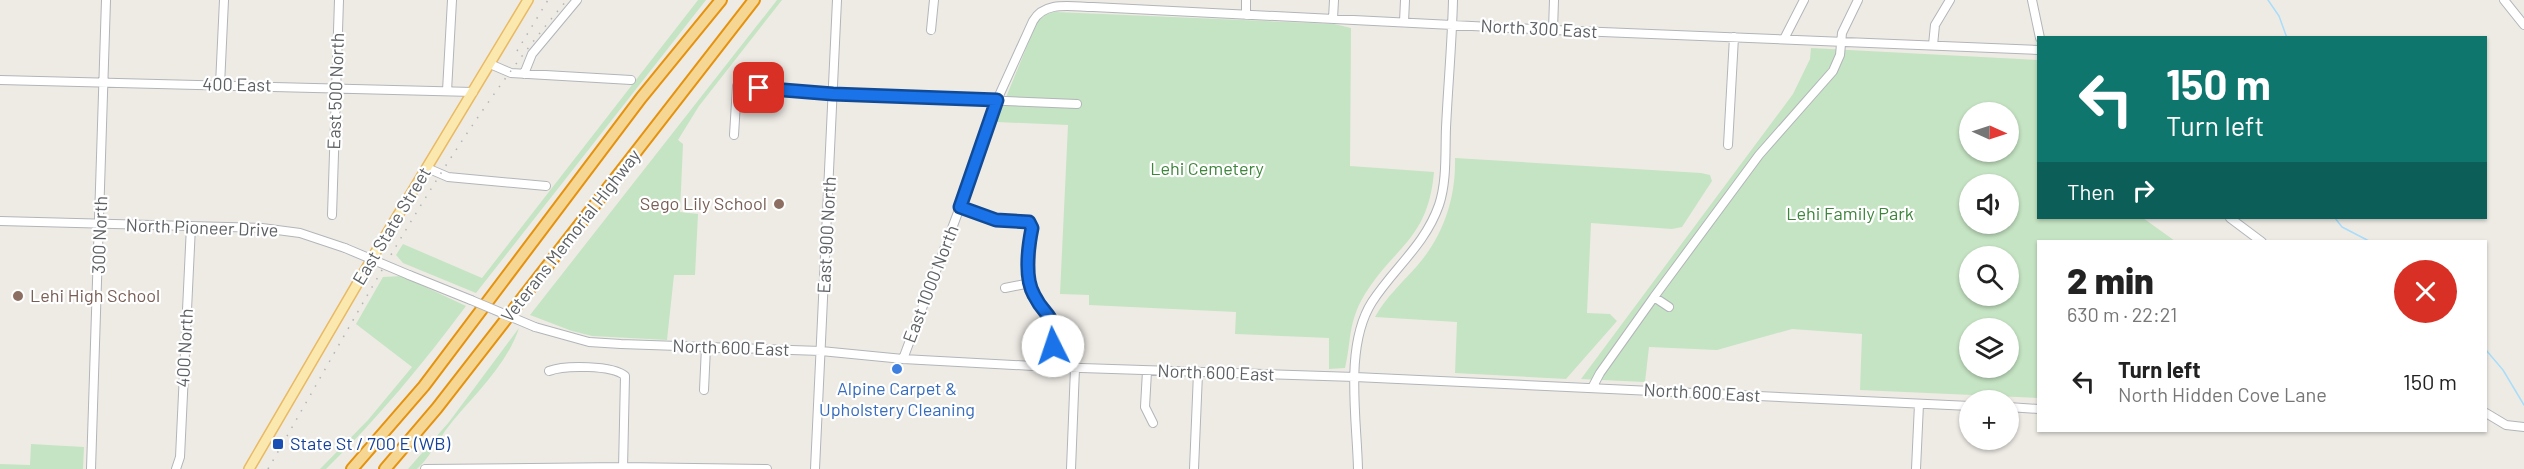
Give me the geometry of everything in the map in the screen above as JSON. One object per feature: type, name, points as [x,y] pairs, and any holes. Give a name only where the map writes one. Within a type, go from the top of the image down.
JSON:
[{"type":"highway","name":"Veterans Memorial Highway","points":[[352,469],[424,386],[641,98],[721,0]]},
{"type":"highway","name":"Veterans Memorial Highway","points":[[384,469],[438,408],[754,0]]},
{"type":"main road","name":"East State Street","points":[[249,469],[528,0]]},
{"type":"street","name":"300 North","points":[[91,469],[106,0]]},
{"type":"street","points":[[219,85],[224,0]]},
{"type":"street","name":"East 500 North","points":[[332,215],[339,0]]},
{"type":"street","points":[[447,91],[452,0]]},
{"type":"street","points":[[524,74],[532,54],[577,0]]},
{"type":"street","name":"East 900 North","points":[[815,469],[837,0]]},
{"type":"street","points":[[931,30],[933,0]]},
{"type":"street","points":[[1154,10],[1155,0]]},
{"type":"street","points":[[1246,0],[1246,15]]},
{"type":"street","points":[[1333,19],[1334,0]]},
{"type":"street","points":[[1404,22],[1405,0]]},
{"type":"street","points":[[1359,469],[1355,376],[1358,339],[1371,304],[1428,231],[1443,192],[1453,0]]},
{"type":"street","points":[[1553,30],[1554,0]]},
{"type":"street","points":[[1784,39],[1804,0]]},
{"type":"street","points":[[1592,388],[1600,373],[1654,297],[1760,155],[1833,71],[1840,55],[1842,33],[1858,0]]},
{"type":"street","points":[[1933,45],[1935,25],[1950,0]]},
{"type":"street","points":[[2032,0],[2040,36]]},
{"type":"street","points":[[2504,0],[2524,25]]},
{"type":"street","name":"North 300 East","points":[[1041,11],[1056,6],[1093,3],[1154,10],[1246,15],[2037,50]]},
{"type":"street","name":"East 1000 North","points":[[903,359],[997,100],[1032,21],[1041,11]]},
{"type":"street","points":[[1728,146],[1734,37]]},
{"type":"street","points":[[490,64],[506,72],[631,80]]},
{"type":"street","name":"400 East","points":[[0,80],[473,92]]},
{"type":"street","points":[[734,135],[737,86],[833,94],[1077,104]]},
{"type":"street","points":[[427,168],[448,177],[546,186]]},
{"type":"street","points":[[960,207],[996,220],[1029,222],[1032,228],[1028,270],[1030,283],[1033,293],[1051,317],[1054,325],[1051,367]]},
{"type":"street","points":[[2231,219],[2259,240]]},
{"type":"street","name":"North Pioneer Drive","points":[[0,220],[100,225],[262,228],[300,233],[345,248],[471,300]]},
{"type":"street","name":"400 North","points":[[176,469],[180,457],[191,226]]},
{"type":"street","points":[[1005,288],[1030,283]]},
{"type":"street","points":[[1654,297],[1669,307]]},
{"type":"street","name":"North 600 East","points":[[471,300],[535,327],[589,342],[821,351],[903,359],[1051,367],[1355,376],[1959,406]]},
{"type":"street","points":[[704,390],[706,347]]},
{"type":"street","points":[[549,371],[558,367],[571,366],[617,371],[625,376],[623,468]]},
{"type":"street","points":[[1071,469],[1075,368]]},
{"type":"street","points":[[1147,371],[1145,407],[1153,423]]},
{"type":"street","points":[[1194,469],[1198,372]]},
{"type":"street","points":[[1916,469],[1919,404]]},
{"type":"street","points":[[2019,408],[2037,409]]},
{"type":"street","points":[[2487,414],[2496,421],[2512,427],[2524,427]]},
{"type":"street","points":[[425,469],[767,469]]},
{"type":"green space","points":[[698,0],[706,0],[476,293],[403,263],[396,255],[403,244],[482,278]]},
{"type":"green space","points":[[777,0],[782,0],[699,106],[678,140],[683,144],[680,212],[698,214],[695,275],[674,275],[667,340],[592,336],[530,315]]},
{"type":"green space","name":"Lehi Cemetery","points":[[1046,13],[1334,24],[1351,28],[1350,166],[1434,172],[1430,196],[1416,230],[1372,283],[1361,301],[1352,327],[1345,368],[1329,369],[1329,338],[1235,334],[1236,312],[1089,305],[1089,295],[1060,294],[1068,125],[996,122],[1038,19]]},
{"type":"green space","name":"Lehi Family Park","points":[[1811,48],[2037,60],[2037,219],[2144,219],[2174,240],[2037,240],[2037,398],[2019,397],[2019,390],[1959,390],[1959,394],[1860,390],[1862,334],[1792,329],[1717,350],[1649,347],[1645,382],[1581,379],[1793,94],[1810,59]]},
{"type":"green space","points":[[1455,158],[1701,173],[1710,175],[1712,181],[1682,227],[1672,229],[1591,223],[1587,313],[1610,314],[1617,321],[1566,379],[1455,373],[1457,322],[1375,317],[1426,254],[1441,229],[1453,188]]},
{"type":"green space","points":[[402,276],[466,306],[417,370],[382,410],[326,469],[320,469],[368,420],[412,367],[356,324],[383,277]]},
{"type":"green space","points":[[519,328],[513,343],[496,369],[445,431],[425,460],[417,469],[408,469],[449,422]]},
{"type":"green space","points":[[31,444],[84,447],[83,469],[0,469],[0,464],[30,465]]},
{"type":"waterway","points":[[2268,0],[2279,16],[2286,36]]},
{"type":"waterway","points":[[2336,219],[2342,227],[2367,240]]},
{"type":"waterway","points":[[2487,351],[2503,370],[2524,405]]},
{"type":"railway","points":[[517,51],[548,0]]},
{"type":"railway","points":[[268,469],[407,227],[444,168],[483,110],[567,0]]},
{"type":"place","name":"Sego Lily School","points":[[779,204]]},
{"type":"place","name":"Lehi High School","points":[[18,296]]},
{"type":"place","name":"Alpine Carpet & Upholstery Cleaning","points":[[897,369]]},
{"type":"place","name":"State St / 700 E (WB)","points":[[278,444]]},
{"type":"route","points":[[759,88],[833,94],[997,100],[960,207],[996,220],[1029,222],[1032,228],[1028,270],[1030,283],[1038,302],[1047,311],[1054,325],[1053,346]]}]
